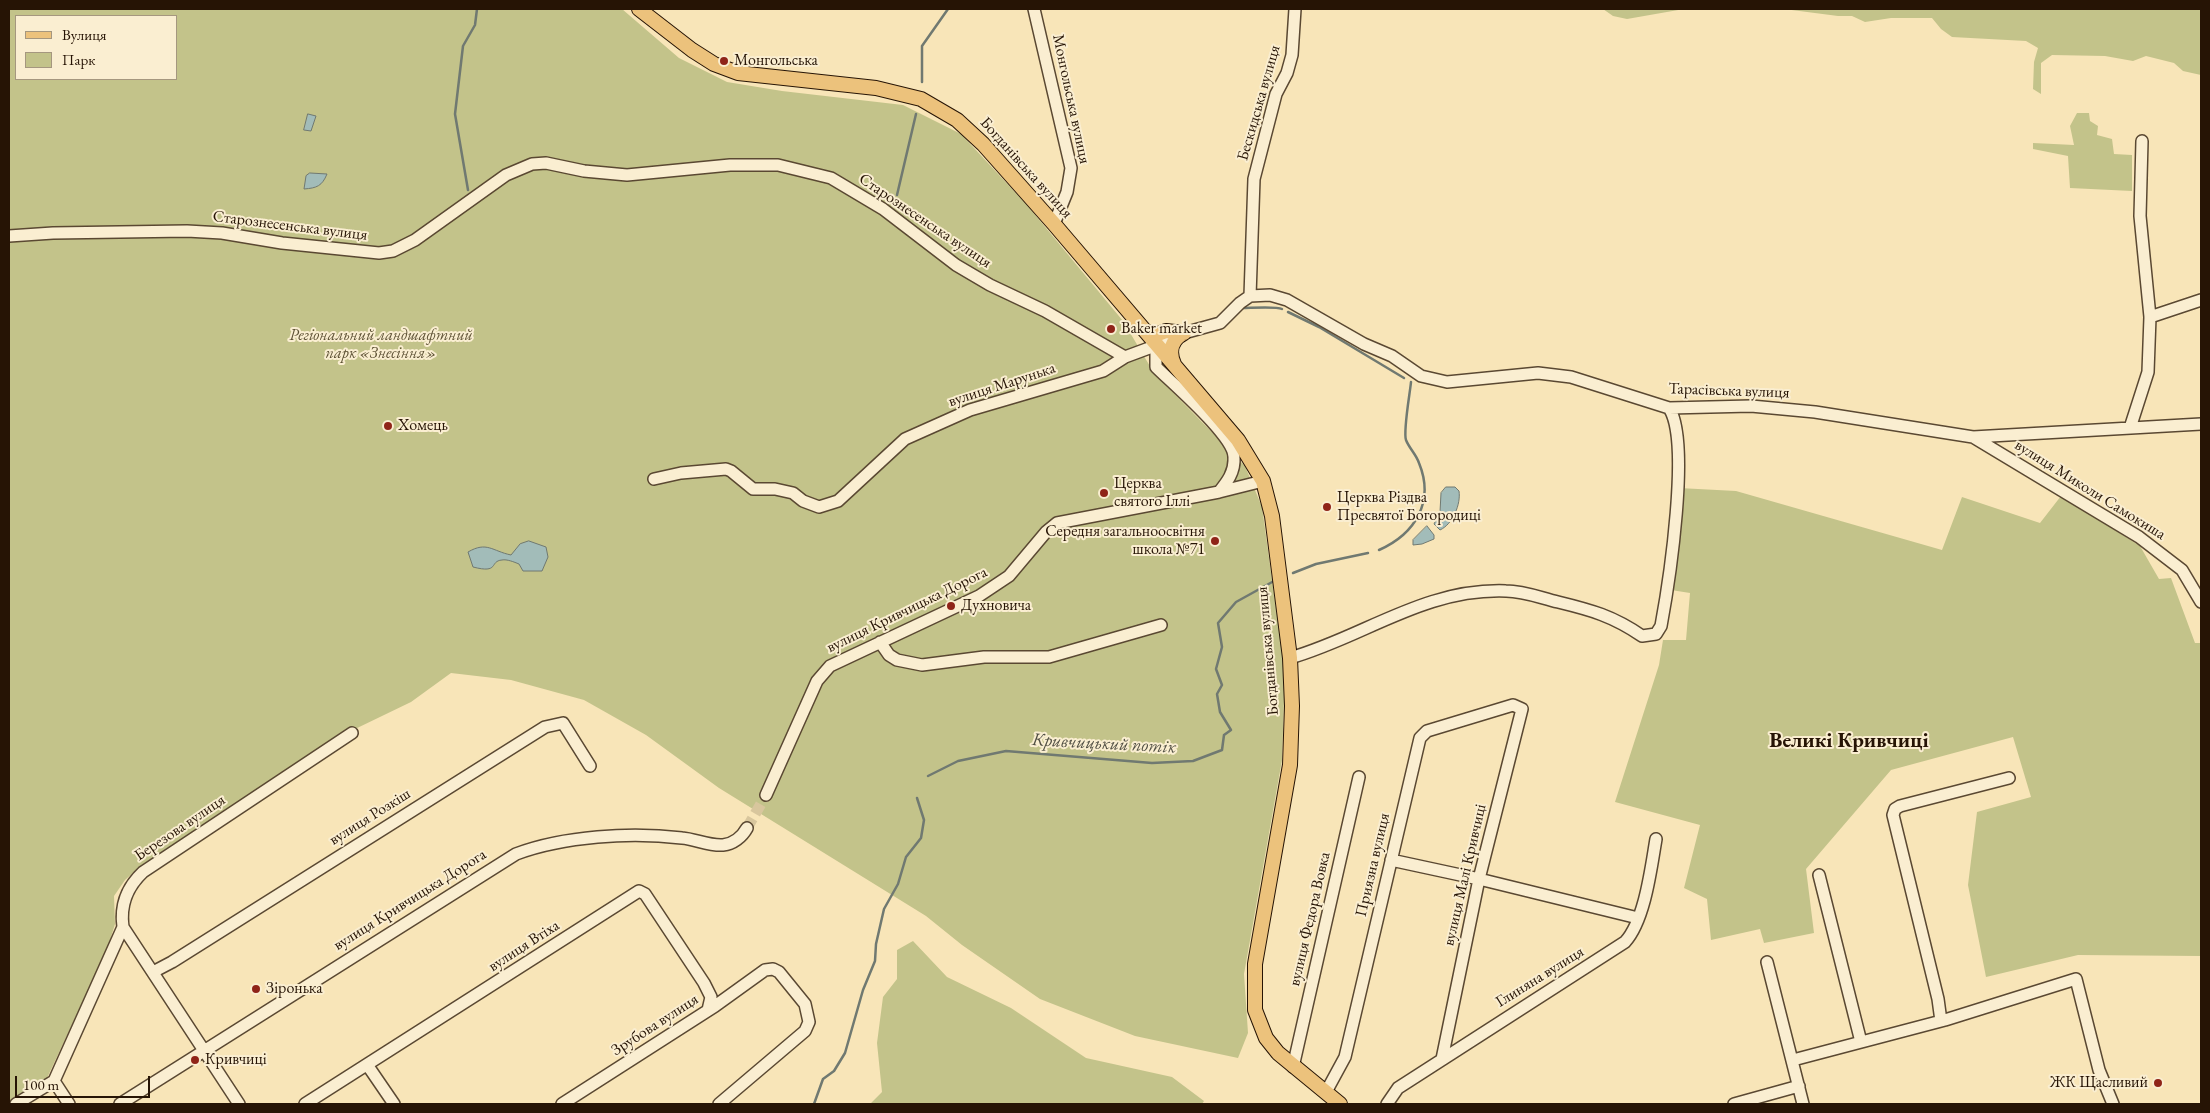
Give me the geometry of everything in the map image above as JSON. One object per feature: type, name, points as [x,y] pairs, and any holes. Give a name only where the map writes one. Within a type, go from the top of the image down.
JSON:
[{"type":"main road","name":"Богданівська вулиця","points":[[639,9],[692,50],[714,64],[738,73],[769,78],[876,88],[921,99],[957,120],[982,144],[1054,224],[1238,440],[1263,481],[1272,516],[1290,658],[1292,706],[1290,765],[1255,964],[1255,1010],[1266,1038],[1278,1054],[1340,1104]]},
{"type":"main road","points":[[1144,330],[1153,336],[1166,331],[1184,332]]},
{"type":"main road","points":[[1174,365],[1171,357],[1172,348],[1177,336],[1184,332]]},
{"type":"street","name":"Монгольська вулиця","points":[[1034,9],[1071,168],[1067,192],[1054,224]]},
{"type":"street","name":"Бескидська вулиця","points":[[1250,296],[1254,178],[1276,94],[1287,73],[1292,55],[1295,9]]},
{"type":"street","points":[[2130,428],[2148,372],[2150,317],[2140,216],[2142,141]]},
{"type":"street","name":"Старознесенська вулиця","points":[[9,236],[54,233],[186,231],[222,233],[313,247],[379,253],[393,251],[416,240],[506,175],[532,164],[546,163],[584,171],[627,175],[730,164],[778,165],[831,178],[884,210],[956,265],[1125,356]]},
{"type":"street","name":"Тарасівська вулиця","points":[[1250,296],[1270,294],[1287,300],[1364,344],[1392,356],[1421,376],[1447,382],[1538,373],[1571,377],[1669,408],[1751,406],[1806,411],[1973,437],[2201,424]]},
{"type":"street","points":[[1125,356],[1172,336],[1220,323],[1250,296]]},
{"type":"street","points":[[2150,317],[2201,300]]},
{"type":"street","points":[[1156,344],[1156,367],[1221,432],[1233,449],[1234,457],[1230,479],[1219,492]]},
{"type":"street","name":"вулиця Марунька","points":[[654,479],[681,473],[732,471],[753,489],[775,489],[793,494],[803,501],[819,507],[838,501],[905,439],[970,410],[1103,371],[1125,356]]},
{"type":"street","points":[[1290,658],[1314,651],[1398,613],[1448,598],[1486,591],[1521,593],[1591,610],[1606,615],[1642,636],[1656,634],[1661,626],[1672,558],[1677,480],[1675,421],[1669,408]]},
{"type":"street","name":"вулиця Миколи Самокиша","points":[[1973,437],[2139,537],[2182,570],[2201,602]]},
{"type":"street","name":"вулиця Кривчицька Дорога","points":[[766,795],[817,681],[823,672],[840,661],[979,596],[1009,576],[1046,532],[1057,523],[1219,492],[1263,481]]},
{"type":"street","points":[[880,642],[889,654],[897,660],[922,664],[984,657],[1048,656],[1161,625]]},
{"type":"street","name":"Приязна вулиця","points":[[1326,1092],[1345,1057],[1420,738],[1427,731],[1513,705]]},
{"type":"street","name":"вулиця Малі Кривчиці","points":[[1442,1059],[1479,879],[1522,709],[1513,705]]},
{"type":"street","name":"вулиця Розкіш","points":[[153,972],[545,727],[563,723],[590,766]]},
{"type":"street","name":"Березова вулиця","points":[[54,1081],[123,927],[122,916],[128,891],[134,880],[142,872],[352,733]]},
{"type":"street","name":"вулиця Федора Вовка","points":[[1293,1067],[1359,777]]},
{"type":"street","points":[[1940,1021],[1938,999],[1893,815],[1895,809],[1900,806],[2009,778]]},
{"type":"street","name":"вулиця Кривчицька Дорога","points":[[120,1104],[516,854],[544,845],[595,838],[682,838],[714,845],[723,845],[738,839],[747,828]]},
{"type":"street","name":"Глиняна вулиця","points":[[1386,1104],[1398,1088],[1625,942],[1632,935],[1638,918],[1651,870],[1656,839]]},
{"type":"street","points":[[1391,860],[1479,879],[1638,918]]},
{"type":"street","points":[[1819,875],[1861,1042]]},
{"type":"street","name":"вулиця Втіха","points":[[305,1104],[368,1066],[639,891],[645,894],[704,983],[712,997],[708,1010]]},
{"type":"street","points":[[123,927],[238,1104]]},
{"type":"street","points":[[1767,962],[1803,1104]]},
{"type":"street","name":"Зрубова вулиця","points":[[562,1104],[708,1010],[765,970],[773,969],[788,981],[805,1004],[808,1022],[805,1031],[719,1104]]},
{"type":"street","points":[[1793,1060],[1940,1021],[2076,979],[2099,1070],[2113,1104]]},
{"type":"street","points":[[368,1066],[394,1104]]},
{"type":"street","points":[[16,1104],[54,1081],[69,1104]]},
{"type":"street","points":[[1734,1104],[1799,1086]]},
{"type":"green space","name":"Регіональний ландшафтний парк «Знесіння»","points":[[9,9],[622,9],[679,58],[727,82],[782,91],[903,105],[961,134],[1027,205],[1123,321],[1154,373],[1245,466],[1262,507],[1285,673],[1282,760],[1244,974],[1248,1033],[1238,1058],[1135,1036],[1040,999],[962,945],[926,916],[719,788],[646,735],[584,700],[511,680],[451,673],[411,702],[353,730],[143,864],[125,880],[114,896],[115,924],[107,950],[47,1078],[9,1103]]},
{"type":"green space","points":[[1603,9],[1684,9],[1627,19],[1613,16]]},
{"type":"green space","points":[[1784,9],[2201,9],[2201,75],[2183,71],[2174,63],[2146,56],[2133,61],[2105,56],[2052,55],[2041,63],[2041,94],[2033,89],[2034,62],[2038,48],[2026,41],[1952,37],[1941,29],[1932,18],[1891,18],[1865,22],[1852,16]]},
{"type":"green space","points":[[2077,113],[2089,113],[2090,121],[2098,126],[2097,135],[2112,139],[2114,154],[2132,155],[2132,191],[2070,188],[2068,156],[2033,149],[2033,143],[2074,145],[2070,126]]},
{"type":"green space","points":[[1679,488],[1736,491],[1942,550],[1962,497],[2040,523],[2061,496],[2140,546],[2159,579],[2171,578],[2195,643],[2201,643],[2201,956],[2078,955],[1986,977],[1968,885],[1977,812],[2031,797],[2013,737],[1891,770],[1806,869],[1814,933],[1764,943],[1760,929],[1711,940],[1707,899],[1684,888],[1700,825],[1615,802],[1659,665],[1663,640],[1686,640],[1690,593],[1671,590]]},
{"type":"green space","points":[[913,941],[947,977],[1011,1008],[1086,1058],[1172,1077],[1204,1101],[1202,1104],[870,1104],[882,1092],[877,1043],[883,997],[897,979],[897,950]]},
{"type":"water","points":[[308,114],[316,116],[311,131],[304,130]]},
{"type":"water","points":[[310,173],[327,174],[318,186],[304,189],[306,176]]},
{"type":"water","points":[[1446,487],[1455,487],[1459,491],[1459,502],[1449,523],[1440,530],[1434,524],[1440,512],[1441,493]]},
{"type":"water","points":[[1427,526],[1434,535],[1434,539],[1422,544],[1413,545],[1413,540]]},
{"type":"water","points":[[529,541],[546,547],[548,557],[542,571],[523,571],[519,564],[506,560],[498,561],[491,568],[487,569],[473,567],[468,552],[485,547],[511,555],[520,544]]},
{"type":"waterway","points":[[468,190],[455,114],[463,46],[475,25],[477,9]]},
{"type":"waterway","points":[[922,82],[922,46],[948,9]]},
{"type":"waterway","points":[[897,195],[916,114]]},
{"type":"waterway","name":"Кривчицький потік","points":[[1242,308],[1269,307],[1282,309]]},
{"type":"waterway","name":"Кривчицький потік","points":[[1288,312],[1319,327],[1404,378]]},
{"type":"waterway","name":"Кривчицький потік","points":[[1379,550],[1392,543],[1412,526],[1423,503],[1425,491],[1423,477],[1418,460],[1407,443],[1405,435],[1411,382]]},
{"type":"waterway","name":"Кривчицький потік","points":[[1293,573],[1316,564],[1368,553]]},
{"type":"waterway","name":"Кривчицький потік","points":[[928,776],[958,761],[1006,751],[1152,763],[1193,761],[1222,750],[1224,735],[1231,730],[1220,712],[1217,694],[1222,685],[1216,669],[1222,647],[1218,623],[1236,602],[1274,581]]},
{"type":"waterway","name":"Кривчицький потік","points":[[814,1104],[823,1079],[834,1071],[845,1053],[863,990],[875,961],[876,944],[884,909],[898,884],[906,857],[921,838],[924,820],[917,798]]},
{"type":"tunnel","points":[[747,828],[766,795]]},
{"type":"place","name":"Монгольська","points":[[724,61]]},
{"type":"place","name":"Baker market","points":[[1111,329]]},
{"type":"place","name":"Хомець","points":[[388,426]]},
{"type":"place","name":"Церква святого Іллі","points":[[1104,493]]},
{"type":"place","name":"Церква Різдва Пресвятої Богородиці","points":[[1327,507]]},
{"type":"place","name":"Середня загальноосвітня школа №71","points":[[1215,541]]},
{"type":"place","name":"Духновича","points":[[951,606]]},
{"type":"place","name":"Зіронька","points":[[256,989]]},
{"type":"place","name":"Кривчиці","points":[[195,1060]]},
{"type":"place","name":"ЖК Щасливий","points":[[2158,1083]]},
{"type":"district","name":"Великі Кривчиці","points":[[1849,741]]}]
